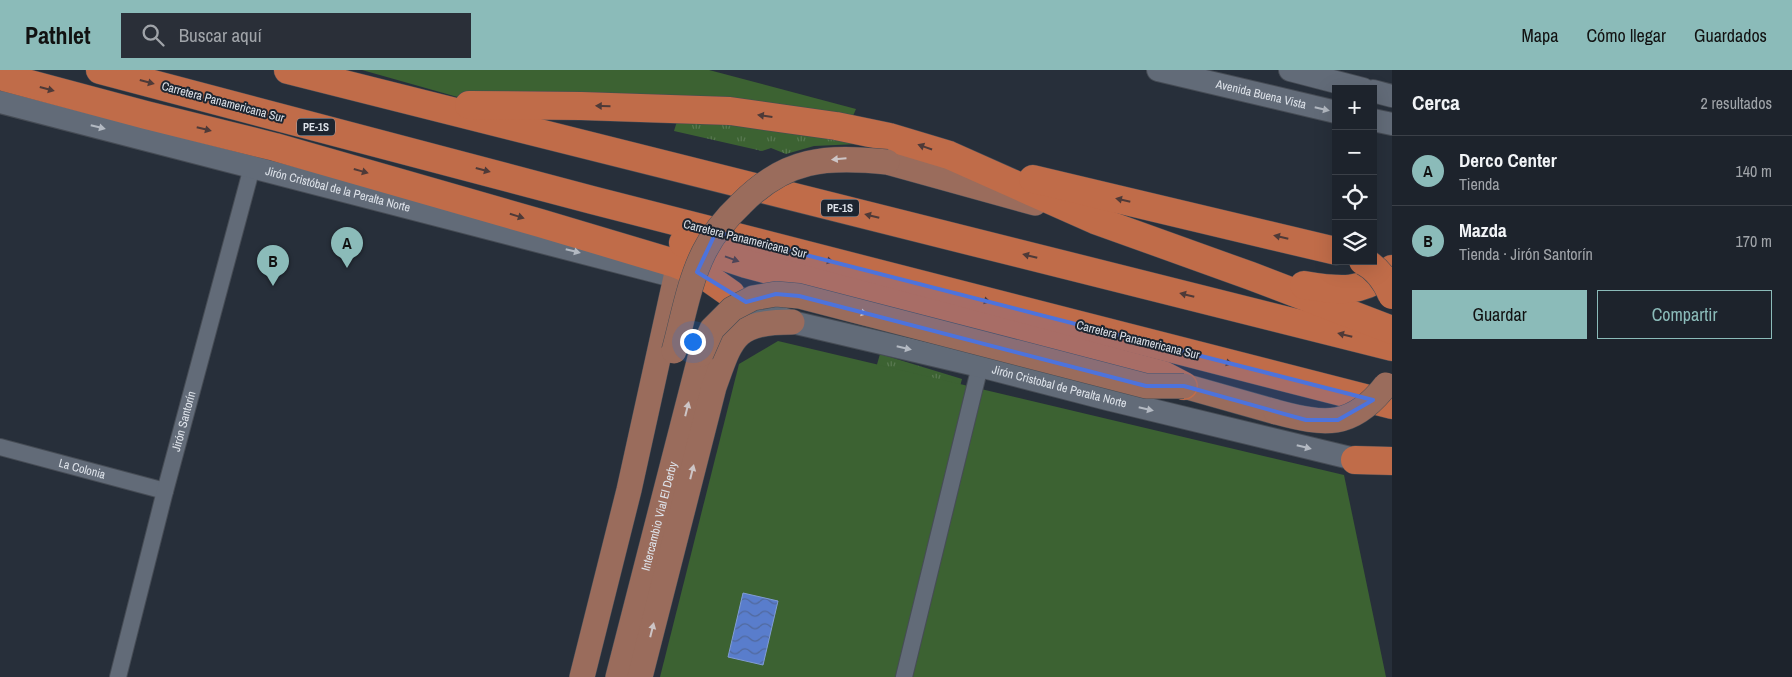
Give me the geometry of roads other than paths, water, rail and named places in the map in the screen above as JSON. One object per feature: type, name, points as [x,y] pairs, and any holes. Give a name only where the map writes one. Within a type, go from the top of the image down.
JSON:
[{"type":"highway","name":"Carretera Panamericana Sur","points":[[100,70],[592,200],[1392,405]]},
{"type":"highway","name":"PE-1S","points":[[288,70],[324,76],[431,106],[1392,347]]},
{"type":"highway","points":[[0,76],[146,115],[275,146],[540,223],[674,263],[704,276],[731,294]]},
{"type":"highway","points":[[431,106],[581,106],[730,110],[836,126],[889,137],[923,146],[970,164],[1095,220],[1392,330]]},
{"type":"highway","points":[[970,164],[1332,250]]},
{"type":"highway","points":[[592,200],[640,230],[698,247],[746,264],[1164,375],[1184,386]]},
{"type":"highway","points":[[1370,265],[1380,273],[1392,295]]},
{"type":"highway","points":[[1250,276],[1328,289],[1354,289],[1378,280],[1392,269]]},
{"type":"highway","points":[[1355,460],[1392,461]]},
{"type":"main road","points":[[595,677],[690,290],[703,254],[716,233],[730,214],[749,196],[780,172],[816,161],[851,158],[887,162],[1095,220]]},
{"type":"main road","points":[[582,677],[629,490],[676,277]]},
{"type":"main road","name":"Intercambio Vial El Derby","points":[[618,677],[701,354],[712,329],[732,309],[753,298],[776,294],[799,296],[1146,386],[1184,386],[1298,418],[1324,422],[1338,420],[1369,404],[1386,384],[1392,372]]},
{"type":"main road","points":[[640,677],[714,387],[727,351],[732,342],[748,328],[763,323],[792,322]]},
{"type":"street","points":[[1290,70],[1348,85]]},
{"type":"street","name":"Avenida Buena Vista","points":[[1171,72],[1229,78],[1332,111]]},
{"type":"street","points":[[1377,93],[1392,96]]},
{"type":"street","name":"Jirón Cristóbal de la Peralta Norte","points":[[0,102],[676,277],[731,294]]},
{"type":"street","points":[[1377,121],[1392,124]]},
{"type":"street","name":"Jirón Santorín","points":[[118,677],[165,491],[252,167]]},
{"type":"street","name":"Jirón Cristobal de Peralta Norte","points":[[731,294],[792,322],[980,366],[1107,400],[1355,460],[1392,467]]},
{"type":"street","points":[[904,677],[980,366]]},
{"type":"street","name":"La Colonia","points":[[0,447],[165,491]]},
{"type":"water","points":[[743,593],[778,601],[763,665],[728,657]]},
{"type":"place","name":"Derco Center","points":[[347,268]]},
{"type":"place","name":"Mazda","points":[[273,286]]}]
